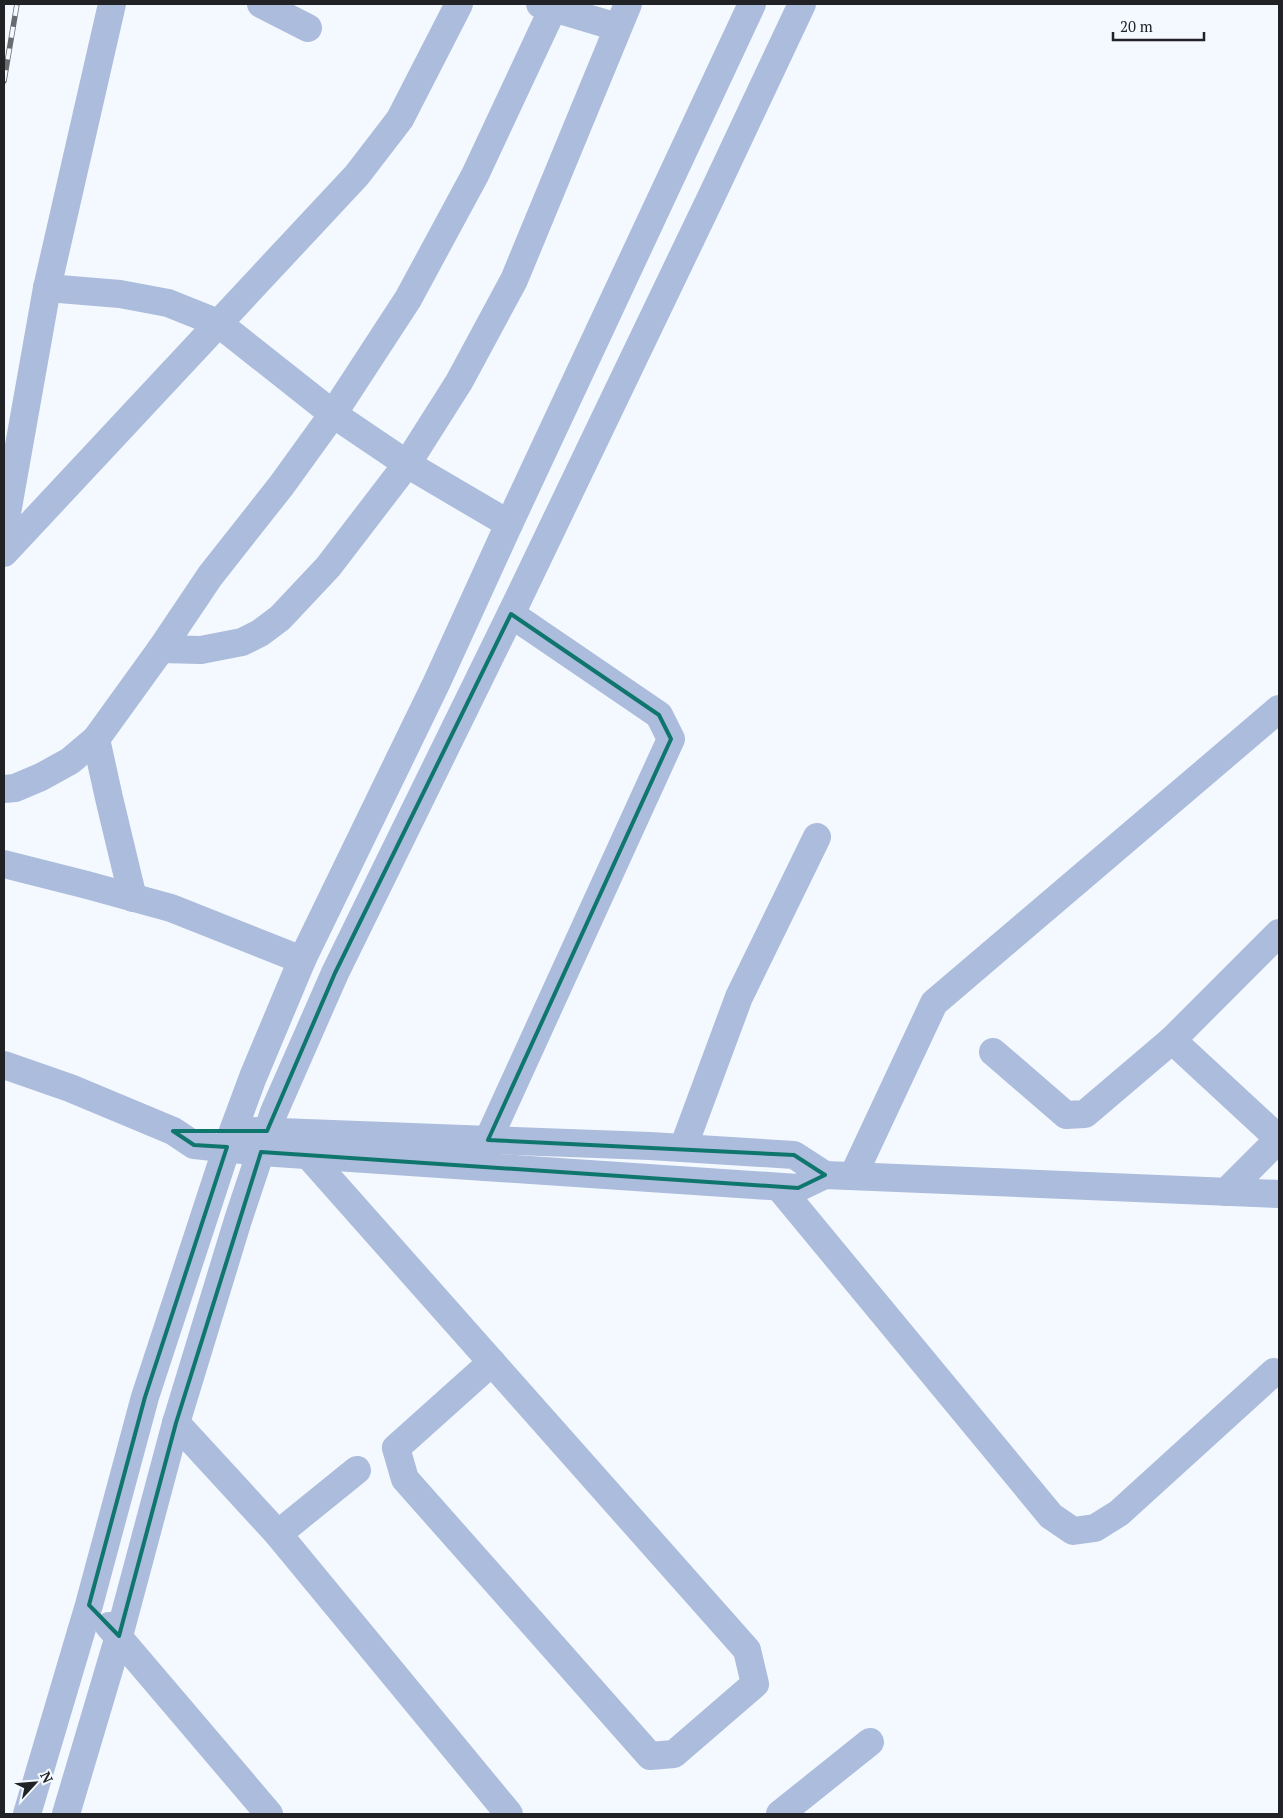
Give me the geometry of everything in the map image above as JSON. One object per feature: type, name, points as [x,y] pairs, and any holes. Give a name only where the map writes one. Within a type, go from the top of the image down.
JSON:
[{"type":"street","points":[[4,530],[47,288],[112,4]]},
{"type":"street","points":[[261,4],[308,28]]},
{"type":"street","points":[[4,553],[357,175],[400,119],[459,4]]},
{"type":"street","points":[[27,1814],[89,1605],[146,1397],[253,1077],[302,960],[436,684],[752,4]]},
{"type":"street","points":[[66,1814],[119,1636],[176,1424],[238,1220],[264,1141],[289,1076],[335,973],[713,193],[802,4]]},
{"type":"street","points":[[4,789],[15,788],[41,777],[70,761],[96,739],[161,649],[210,576],[281,486],[333,414],[360,375],[412,291],[475,175],[550,5],[622,16],[514,280],[459,382],[406,464],[328,567],[280,618],[260,633],[242,642],[201,650],[161,649]]},
{"type":"street","points":[[47,288],[120,294],[168,302],[218,323],[333,414],[406,464],[509,524]]},
{"type":"street","points":[[488,1140],[671,739],[659,715],[510,614]]},
{"type":"street","points":[[853,1176],[934,1003],[1279,709]]},
{"type":"street","points":[[96,739],[134,898]]},
{"type":"street","points":[[683,1148],[739,997],[817,837]]},
{"type":"street","points":[[4,864],[170,908],[302,960]]},
{"type":"street","points":[[993,1052],[1066,1115],[1085,1114],[1172,1040],[1279,933]]},
{"type":"street","points":[[1172,1040],[1279,1139],[1226,1192]]},
{"type":"street","points":[[4,1065],[70,1088],[174,1131],[194,1145],[231,1139],[264,1141],[488,1140],[683,1148],[794,1155],[825,1175]]},
{"type":"street","points":[[264,1141],[308,1155],[798,1188],[825,1175],[1279,1194]]},
{"type":"street","points":[[308,1155],[492,1362],[747,1650],[755,1684],[674,1754],[650,1756],[405,1479],[396,1448],[492,1362]]},
{"type":"street","points":[[779,1187],[1051,1516],[1073,1532],[1095,1528],[1119,1513],[1274,1372]]},
{"type":"street","points":[[176,1424],[278,1534],[509,1814]]},
{"type":"street","points":[[278,1534],[357,1470]]},
{"type":"street","points":[[89,1605],[119,1636],[269,1814]]},
{"type":"street","points":[[780,1814],[870,1742]]},
{"type":"highlighted area","points":[[511,614],[659,715],[671,739],[488,1140],[794,1155],[825,1175],[798,1188],[261,1152],[176,1423],[119,1636],[89,1605],[145,1397],[227,1147],[194,1145],[173,1131],[267,1131],[335,973]]},
{"type":"railway","points":[[4,81],[17,4]]}]
